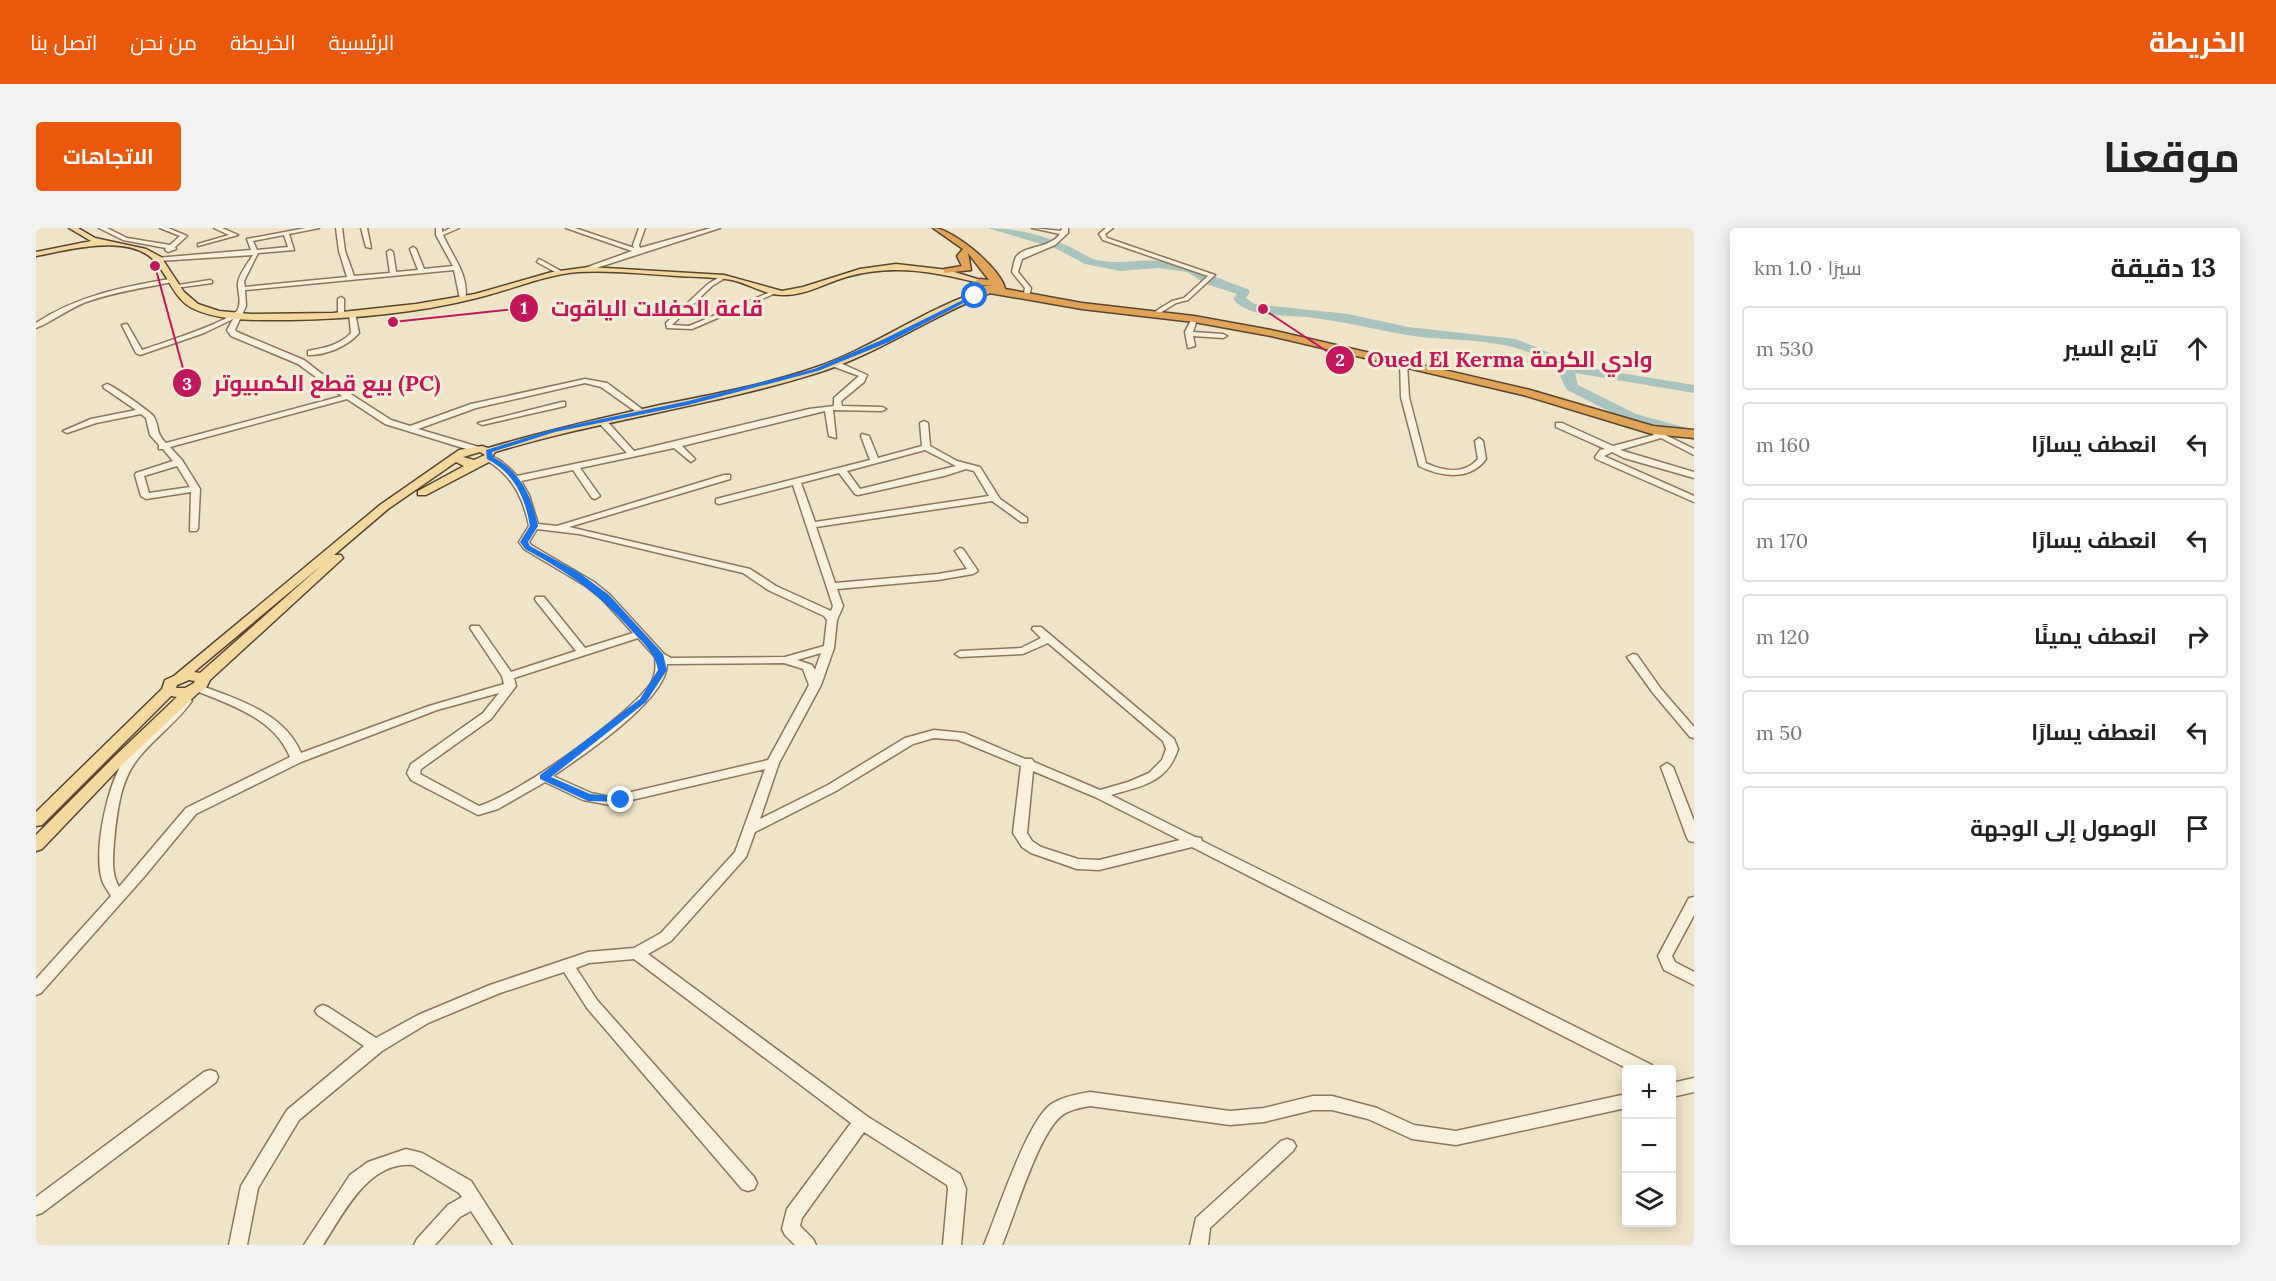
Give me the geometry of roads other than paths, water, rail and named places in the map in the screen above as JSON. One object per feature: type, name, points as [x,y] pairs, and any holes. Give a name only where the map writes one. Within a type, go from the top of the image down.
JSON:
[{"type":"highway","points":[[926,228],[964,252],[980,269],[988,286]]},
{"type":"highway","points":[[937,228],[970,249],[988,286]]},
{"type":"highway","points":[[950,272],[968,268],[962,256],[964,252]]},
{"type":"highway","points":[[988,286],[1228,321],[1289,333],[1530,389],[1659,431]]},
{"type":"highway","points":[[988,286],[1097,308],[1194,319],[1271,333],[1554,399],[1659,431],[1694,432]]},
{"type":"main road","points":[[73,228],[82,236],[97,242],[141,250],[157,257],[183,297],[199,308],[236,316],[341,314],[463,299],[559,272],[587,269],[723,277],[776,292],[795,292],[850,273],[887,267],[918,266],[950,272],[988,286]]},
{"type":"main road","points":[[36,254],[97,242]]},
{"type":"main road","points":[[36,845],[120,759],[197,687],[369,530],[397,508],[489,455],[554,431],[740,391],[835,361],[988,286]]},
{"type":"main road","points":[[36,821],[169,690],[170,683],[362,523],[458,456],[553,427],[769,379],[835,361]]},
{"type":"main road","points":[[476,449],[489,455]]},
{"type":"main road","points":[[458,456],[462,462],[477,463]]},
{"type":"main road","points":[[181,676],[196,675],[197,687]]},
{"type":"main road","points":[[169,690],[178,694],[197,687]]},
{"type":"street","points":[[102,228],[125,239],[174,248]]},
{"type":"street","points":[[157,257],[174,248],[183,236],[163,228]]},
{"type":"street","points":[[200,246],[235,235],[217,228]]},
{"type":"street","points":[[308,228],[249,240],[255,253],[252,265],[241,281],[243,306],[231,330],[234,334],[301,362],[374,414],[409,429],[476,449]]},
{"type":"street","points":[[270,235],[316,228]]},
{"type":"street","points":[[339,228],[342,250],[351,278]]},
{"type":"street","points":[[364,228],[369,247]]},
{"type":"street","points":[[456,228],[439,232],[463,284],[463,299]]},
{"type":"street","points":[[568,228],[638,252]]},
{"type":"street","points":[[638,252],[636,245],[642,228]]},
{"type":"street","points":[[587,269],[717,228]]},
{"type":"street","points":[[1027,293],[1028,288],[1016,275],[1016,266],[1022,256],[1059,241],[1065,230],[1035,228]]},
{"type":"street","points":[[1110,228],[1102,234],[1105,239],[1210,273],[1211,278],[1186,299],[1174,302],[1158,312]]},
{"type":"street","points":[[157,257],[233,258],[292,249],[286,233]]},
{"type":"street","points":[[413,249],[422,272]]},
{"type":"street","points":[[390,252],[393,274]]},
{"type":"street","points":[[539,261],[559,272]]},
{"type":"street","points":[[240,289],[456,268]]},
{"type":"street","points":[[723,277],[710,285],[668,324],[669,327],[690,328],[776,292]]},
{"type":"street","points":[[36,326],[50,316],[91,296],[172,283],[210,282]]},
{"type":"street","points":[[341,299],[341,314]]},
{"type":"street","points":[[311,353],[340,346],[351,338],[355,333],[352,313]]},
{"type":"street","points":[[125,325],[140,353],[202,332],[236,316]]},
{"type":"street","points":[[1191,346],[1189,334],[1194,319]]},
{"type":"street","points":[[1189,334],[1223,336]]},
{"type":"street","points":[[835,361],[863,375],[861,380],[837,400],[839,408]]},
{"type":"street","points":[[1403,364],[1405,398],[1422,464],[1441,471],[1462,472],[1474,469],[1482,459],[1479,441]]},
{"type":"street","points":[[409,429],[474,406],[574,382],[592,381],[604,385],[638,409]]},
{"type":"street","points":[[107,386],[150,417],[154,435],[162,447],[179,462],[196,489],[194,529]]},
{"type":"street","points":[[162,447],[350,396]]},
{"type":"street","points":[[508,397],[525,413]]},
{"type":"street","points":[[482,423],[562,404]]},
{"type":"street","points":[[829,408],[833,436]]},
{"type":"street","points":[[518,479],[633,455],[829,408],[882,409]]},
{"type":"street","points":[[66,431],[94,421],[144,411]]},
{"type":"street","points":[[602,421],[633,455]]},
{"type":"street","points":[[924,423],[926,447]]},
{"type":"street","points":[[1559,425],[1611,449],[1694,476]]},
{"type":"street","points":[[1694,452],[1659,431],[1600,453],[1599,457],[1694,499]]},
{"type":"street","points":[[865,436],[875,461]]},
{"type":"street","points":[[452,440],[458,456]]},
{"type":"street","points":[[676,445],[690,459]]},
{"type":"street","points":[[719,501],[926,447],[954,463],[977,469],[994,498],[1024,520]]},
{"type":"street","points":[[489,455],[518,479],[531,511],[534,526],[524,542],[527,548],[590,584],[660,656],[662,670],[660,678],[643,700],[544,777],[497,807],[478,811],[415,777],[413,773],[415,768],[487,716],[509,681]]},
{"type":"street","points":[[179,462],[139,475],[146,496],[196,489]]},
{"type":"street","points":[[841,469],[858,492],[950,472],[965,466]]},
{"type":"street","points":[[575,467],[595,496]]},
{"type":"street","points":[[557,527],[727,477]]},
{"type":"street","points":[[238,1245],[250,1186],[293,1115],[376,1046],[434,1014],[495,989],[588,958],[637,953],[666,937],[741,854],[773,763],[815,685],[829,648],[832,620],[838,606],[796,480]]},
{"type":"street","points":[[812,525],[994,498]]},
{"type":"street","points":[[534,526],[557,527],[746,571],[772,588],[828,614],[832,620]]},
{"type":"street","points":[[833,586],[938,577],[973,571],[960,551]]},
{"type":"street","points":[[540,598],[582,652]]},
{"type":"street","points":[[475,628],[509,681]]},
{"type":"street","points":[[1037,629],[1153,724],[1168,739],[1172,749],[1164,770],[1152,777],[1099,794]]},
{"type":"street","points":[[36,989],[191,811],[297,759],[582,652],[641,634]]},
{"type":"street","points":[[960,654],[1023,651],[1048,639]]},
{"type":"street","points":[[660,656],[682,662],[785,660],[829,648]]},
{"type":"street","points":[[1633,657],[1657,691],[1694,734]]},
{"type":"street","points":[[785,660],[808,668],[815,685]]},
{"type":"street","points":[[118,897],[109,882],[106,868],[107,845],[116,789],[126,766],[141,747],[170,720],[197,687],[245,706],[281,731],[294,748],[297,759]]},
{"type":"street","points":[[751,829],[832,788],[897,747],[921,736],[960,736],[1028,762],[1196,841],[1636,1065]]},
{"type":"street","points":[[1028,762],[1020,833],[1027,844],[1036,850],[1077,864],[1099,865],[1196,841]]},
{"type":"street","points":[[544,777],[588,797],[610,801],[773,763]]},
{"type":"street","points":[[1667,767],[1694,838]]},
{"type":"street","points":[[1694,902],[1665,956],[1669,966],[1694,979]]},
{"type":"street","points":[[637,953],[862,1122],[954,1180],[957,1189],[952,1245]]},
{"type":"street","points":[[567,965],[592,1004],[748,1183]]},
{"type":"street","points":[[323,1011],[376,1046]]},
{"type":"street","points":[[36,1207],[210,1077]]},
{"type":"street","points":[[993,1245],[1044,1123],[1063,1106],[1076,1101],[1090,1099],[1230,1118],[1264,1115],[1313,1103],[1332,1103],[1371,1113],[1412,1132],[1456,1138],[1622,1102]]},
{"type":"street","points":[[807,1245],[792,1228],[793,1215],[862,1122]]},
{"type":"street","points":[[1199,1245],[1202,1224],[1287,1146]]},
{"type":"street","points":[[313,1245],[356,1181],[374,1167],[395,1159],[416,1158],[465,1188],[503,1245]]},
{"type":"street","points":[[423,1245],[454,1211],[474,1200]]},
{"type":"waterway","points":[[992,228],[1059,246],[1089,262],[1103,265],[1120,267],[1159,264],[1190,269],[1210,281],[1244,292],[1239,299],[1251,307],[1348,318],[1408,331],[1516,343],[1554,360],[1561,367]]},
{"type":"waterway","points":[[1561,367],[1694,389]]},
{"type":"waterway","points":[[1561,367],[1568,374],[1572,387],[1631,417],[1694,435]]},
{"type":"place","name":"بيع قطع الكمبيوتر (PC)","points":[[155,266]]},
{"type":"place","name":"Oued El Kerma وادي الكرمة","points":[[1263,309]]},
{"type":"place","name":"قاعة الحفلات الياقوت","points":[[393,322]]}]
